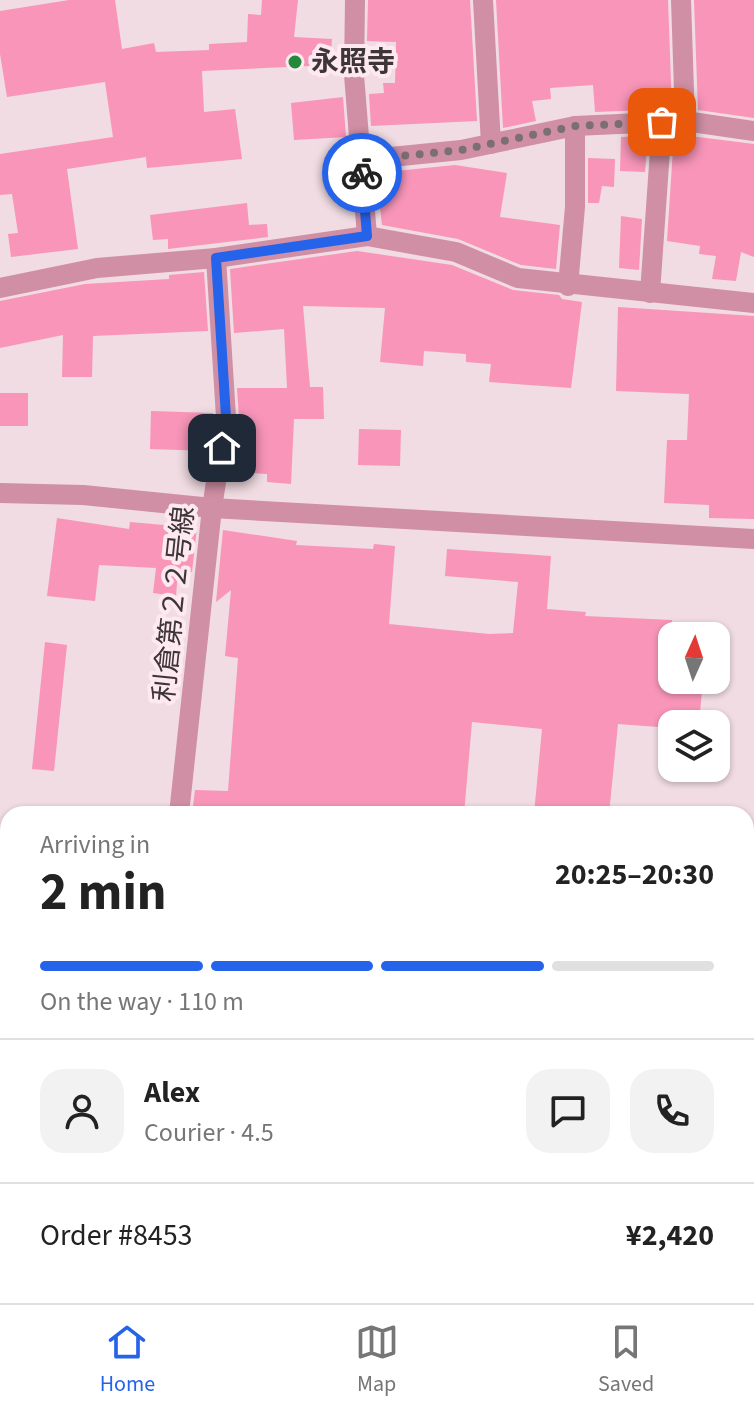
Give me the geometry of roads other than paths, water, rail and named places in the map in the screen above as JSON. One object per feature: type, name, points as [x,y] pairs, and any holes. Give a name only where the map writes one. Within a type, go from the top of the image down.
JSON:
[{"type":"street","points":[[355,0],[354,75],[367,236]]},
{"type":"street","points":[[483,0],[491,144]]},
{"type":"street","points":[[681,0],[685,121]]},
{"type":"street","points":[[361,160],[491,144],[575,126],[685,121],[754,131]]},
{"type":"street","points":[[650,293],[662,122]]},
{"type":"street","points":[[568,286],[575,207],[575,126]]},
{"type":"street","points":[[0,288],[97,268],[216,258],[367,236],[456,252],[518,278],[568,286],[754,303]]},
{"type":"street","name":"利倉第２２号線","points":[[180,806],[212,508],[226,417],[216,258]]},
{"type":"street","points":[[0,493],[83,495],[212,508],[754,539]]},
{"type":"place","name":"永照寺","points":[[295,62]]}]
